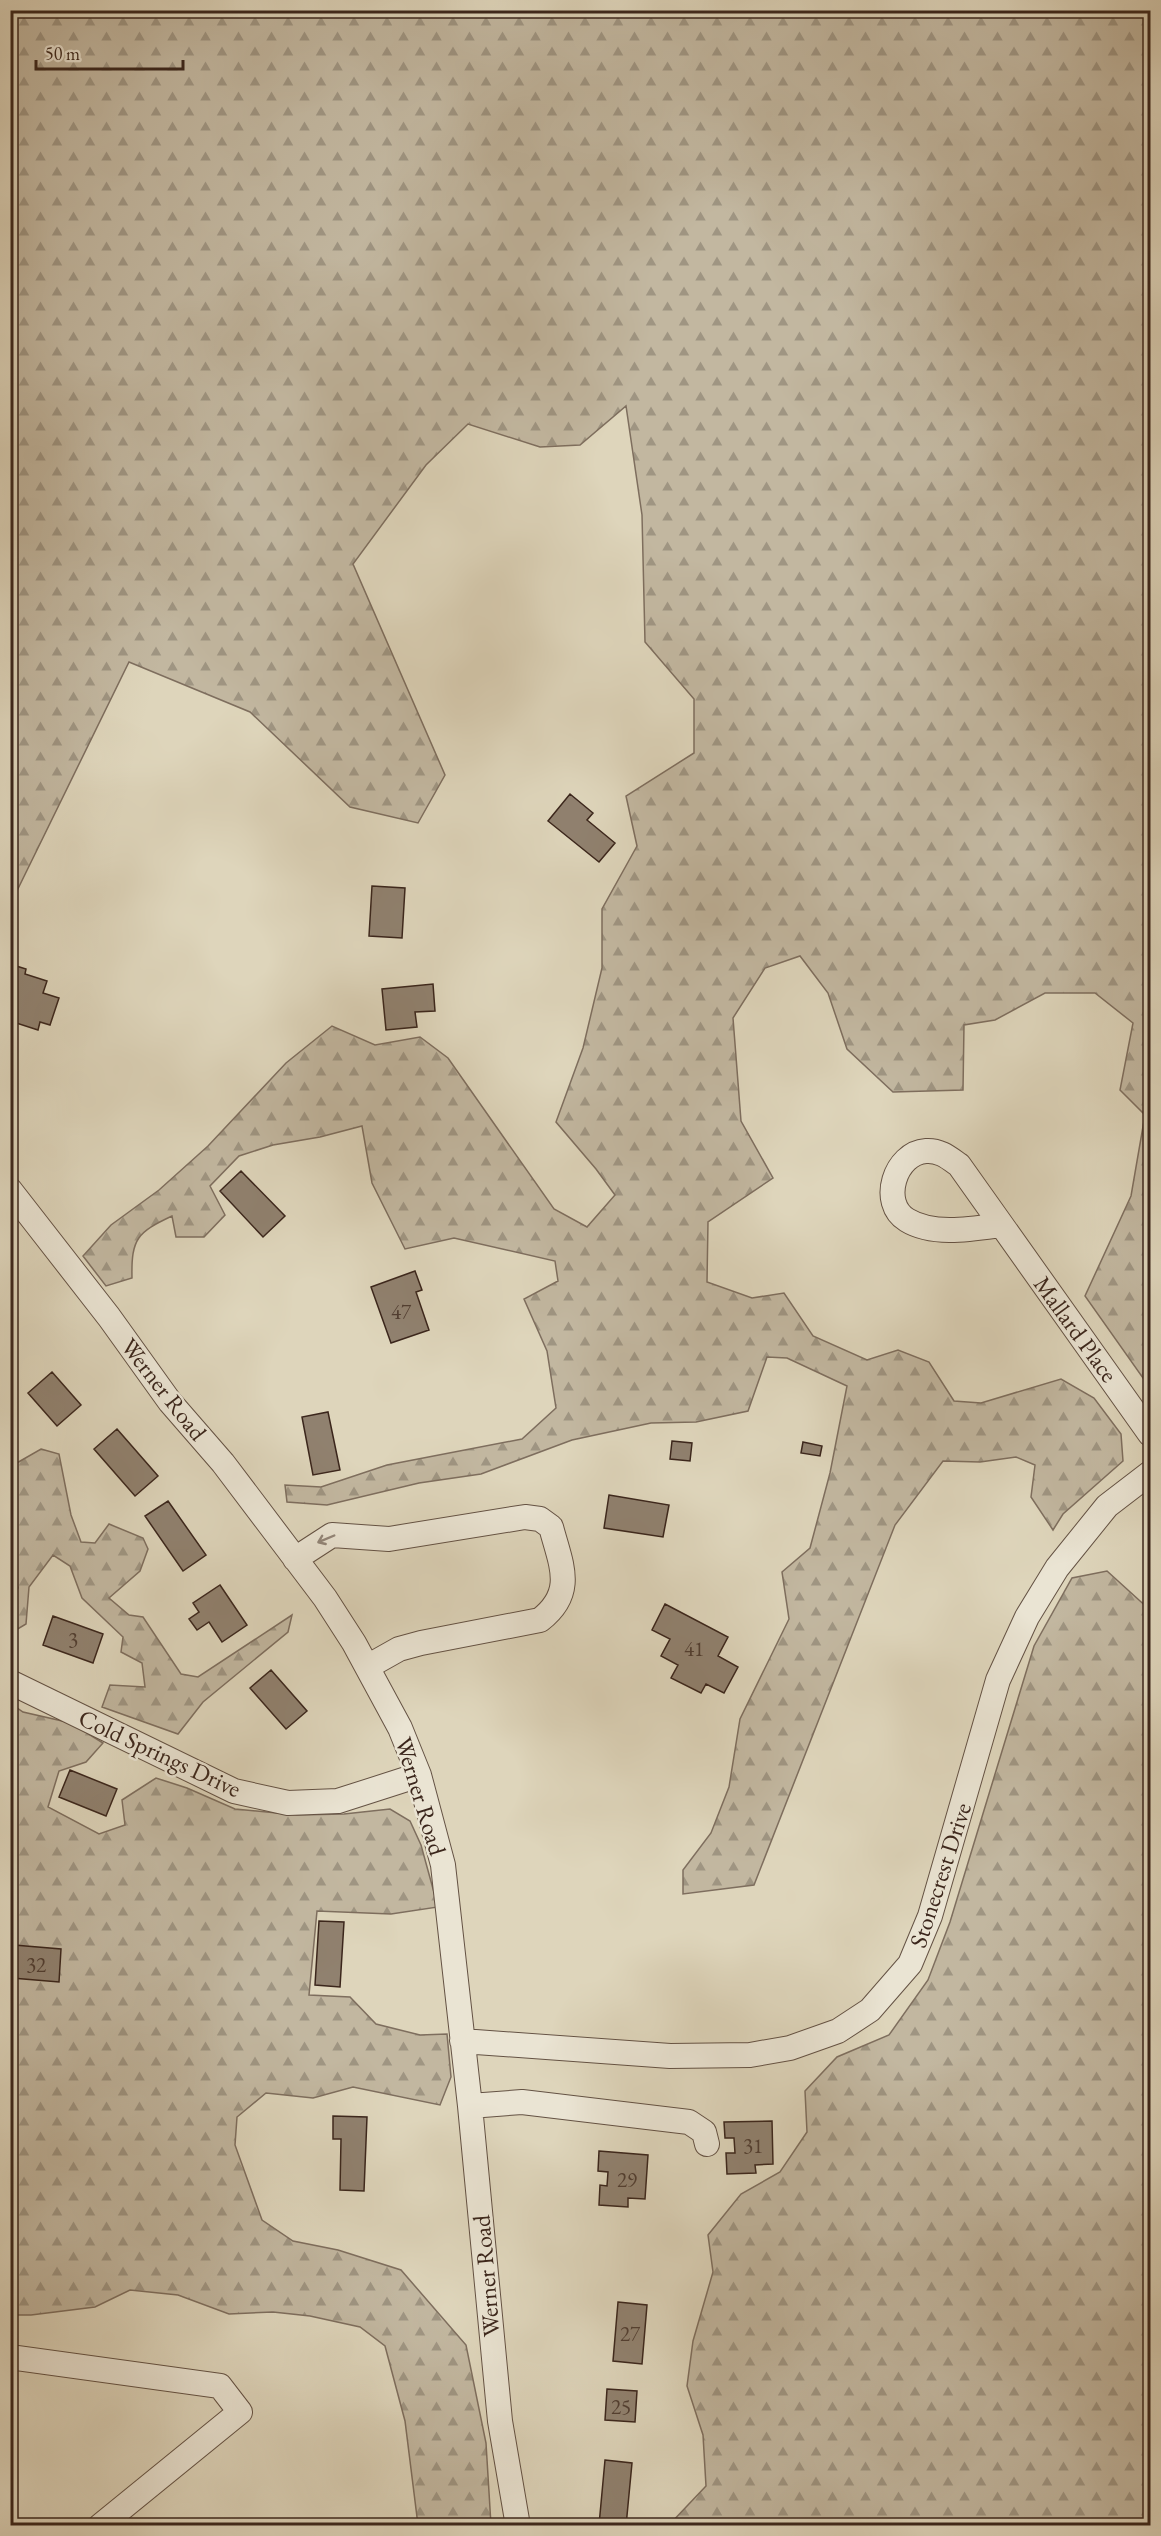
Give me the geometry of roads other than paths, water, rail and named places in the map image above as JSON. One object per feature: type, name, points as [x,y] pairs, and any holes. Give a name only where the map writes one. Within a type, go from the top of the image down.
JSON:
[{"type":"street","name":"Werner Road","points":[[10,1190],[170,1402],[223,1463],[325,1598],[367,1667],[400,1728],[419,1775],[443,1864],[470,2106],[500,2421],[518,2526]]},
{"type":"street","name":"Mallard Place","points":[[1001,1225],[1150,1434]]},
{"type":"street","name":"Stonecrest Drive","points":[[462,2040],[670,2056],[750,2055],[790,2048],[838,2031],[870,2010],[910,1964],[926,1925],[998,1680],[1027,1617],[1057,1568],[1107,1506],[1150,1473]]},
{"type":"street","points":[[295,1559],[323,1538],[332,1535],[388,1539],[525,1517],[540,1519],[551,1527],[565,1580],[561,1597],[552,1611],[540,1620],[399,1649],[367,1667]]},
{"type":"street","name":"Cold Springs Drive","points":[[10,1682],[234,1791],[288,1803],[338,1801],[419,1775]]},
{"type":"street","points":[[470,2106],[522,2102],[689,2122],[704,2132],[707,2144]]},
{"type":"street","points":[[10,2360],[17,2358],[220,2386],[240,2412],[100,2526]]}]
